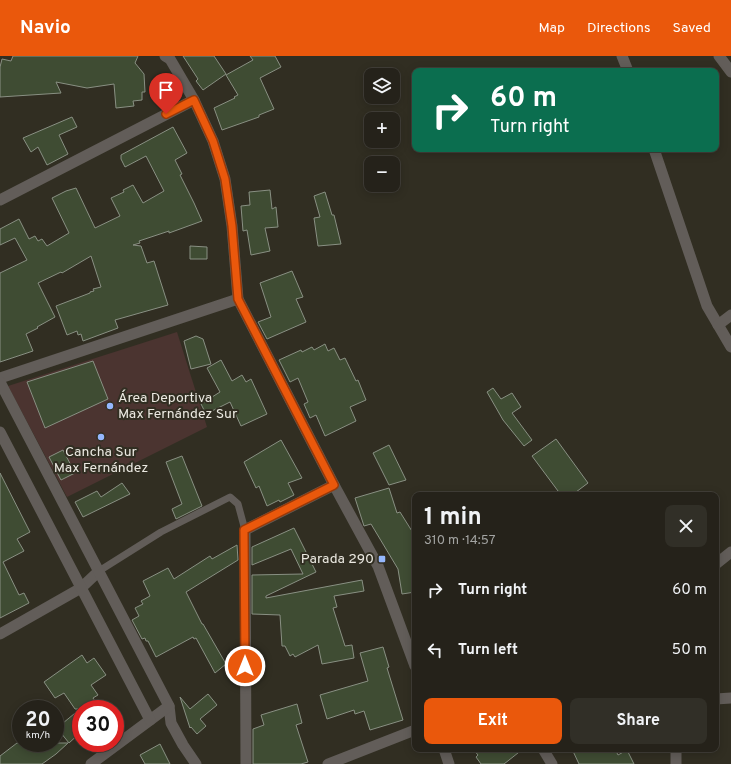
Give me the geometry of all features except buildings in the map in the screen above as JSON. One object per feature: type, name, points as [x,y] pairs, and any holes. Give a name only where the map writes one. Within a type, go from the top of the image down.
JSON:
[{"type":"street","points":[[165,56],[170,59],[194,100],[213,141],[225,179],[232,226],[238,299],[334,485],[378,566],[412,658]]},
{"type":"street","points":[[622,56],[627,68]]},
{"type":"street","points":[[719,56],[731,72]]},
{"type":"street","points":[[0,200],[194,100]]},
{"type":"street","points":[[655,152],[707,306],[731,347]]},
{"type":"street","points":[[0,378],[238,299]]},
{"type":"street","points":[[718,325],[731,315]]},
{"type":"street","points":[[0,382],[169,706],[171,723],[183,745],[196,764]]},
{"type":"street","points":[[0,432],[150,720]]},
{"type":"street","points":[[246,764],[244,530],[334,485]]},
{"type":"street","points":[[719,562],[731,552]]},
{"type":"street","points":[[0,634],[81,588],[99,571]]},
{"type":"street","points":[[719,699],[731,698]]},
{"type":"street","points":[[91,764],[169,706]]},
{"type":"street","points":[[328,764],[412,731]]},
{"type":"street","points":[[445,752],[449,764]]},
{"type":"street","points":[[545,752],[552,764]]},
{"type":"street","points":[[676,752],[676,764]]},
{"type":"lane","points":[[99,571],[161,532],[230,497],[238,504],[244,530]]},
{"type":"shaded area","name":"Área Deportiva Max Fernández Sur","points":[[177,332],[207,427],[67,497],[8,386]]},
{"type":"place","name":"Área Deportiva Max Fernández Sur","points":[[110,406]]},
{"type":"place","name":"Cancha Sur Max Fernández","points":[[101,437]]},
{"type":"place","name":"Parada 290","points":[[382,559]]},
{"type":"route","points":[[166,114],[194,100],[213,141],[225,179],[232,226],[238,299],[334,485],[244,530],[245,666]]}]
